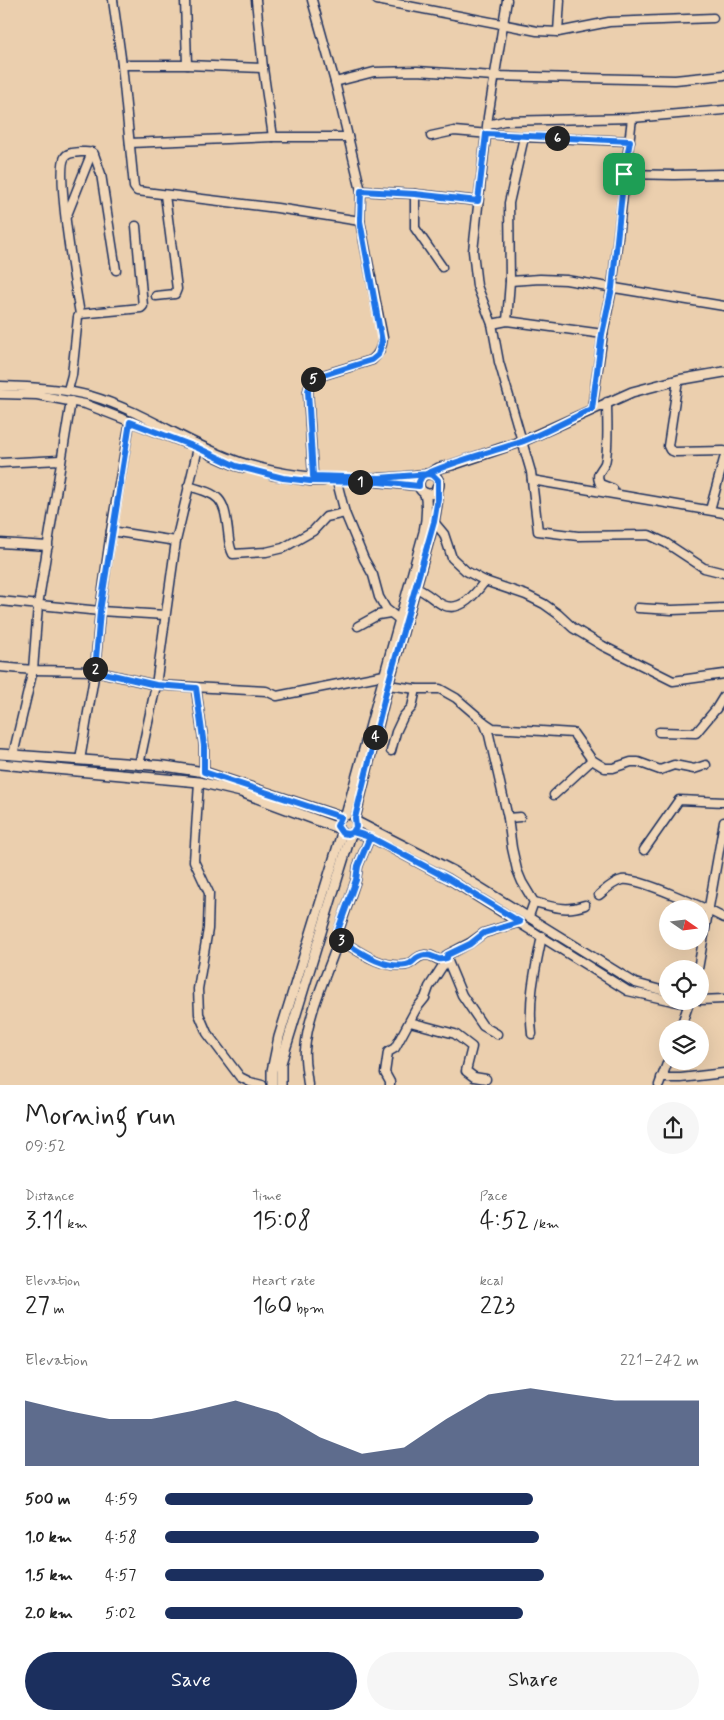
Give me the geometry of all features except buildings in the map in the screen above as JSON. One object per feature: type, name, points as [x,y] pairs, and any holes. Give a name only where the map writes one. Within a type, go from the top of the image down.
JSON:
[{"type":"main road","points":[[350,818],[384,675],[424,532],[428,504],[420,479],[439,468],[523,441],[632,392],[678,380],[724,372]]},
{"type":"main road","points":[[422,489],[431,493],[452,465]]},
{"type":"main road","points":[[350,818],[434,522],[438,498],[437,484],[434,476],[427,474]]},
{"type":"main road","points":[[0,754],[165,766],[204,772],[350,818],[356,827],[346,832],[279,1037],[272,1071],[272,1085]]},
{"type":"main road","points":[[0,764],[199,782],[241,792],[346,832]]},
{"type":"main road","points":[[346,832],[338,822],[350,818]]},
{"type":"main road","points":[[281,1085],[281,1063],[346,832]]},
{"type":"street","points":[[113,0],[122,65],[134,187],[137,191],[277,208],[360,221]]},
{"type":"street","points":[[185,0],[187,65]]},
{"type":"street","points":[[256,0],[273,138]]},
{"type":"street","points":[[312,0],[335,82],[361,191],[360,221],[382,342],[378,355],[372,360],[317,377],[311,381],[308,391],[313,476]]},
{"type":"street","points":[[377,0],[504,23],[537,31],[558,32],[609,22],[713,18]]},
{"type":"street","points":[[507,0],[486,134],[473,251],[477,286],[492,324],[499,362],[523,441],[532,480],[538,531],[578,536],[649,535],[666,543],[704,568],[724,574]]},
{"type":"street","points":[[558,32],[560,0]]},
{"type":"street","points":[[122,65],[263,68]]},
{"type":"street","points":[[335,82],[374,72],[417,71],[494,76],[675,80],[724,75]]},
{"type":"street","points":[[488,125],[496,122],[521,120],[632,118],[724,110]]},
{"type":"street","points":[[592,409],[602,334],[612,288],[632,118]]},
{"type":"street","points":[[431,136],[454,132],[630,141]]},
{"type":"street","points":[[130,143],[348,137]]},
{"type":"street","points":[[507,322],[510,281],[509,203],[524,137]]},
{"type":"street","points":[[66,219],[92,152]]},
{"type":"street","points":[[68,390],[72,376],[78,317],[80,314],[66,219],[62,166],[64,157],[68,154],[92,152]]},
{"type":"street","points":[[92,152],[101,174],[116,270]]},
{"type":"street","points":[[624,174],[724,174]]},
{"type":"street","points":[[361,191],[415,194],[478,201]]},
{"type":"street","points":[[415,194],[415,228],[442,267]]},
{"type":"street","points":[[156,296],[175,294],[177,289],[165,195]]},
{"type":"street","points":[[80,314],[142,308],[144,304],[136,226]]},
{"type":"street","points":[[510,281],[540,278],[566,280],[724,306]]},
{"type":"street","points":[[492,324],[507,322],[602,334]]},
{"type":"street","points":[[678,380],[668,446],[670,450],[675,452],[724,451]]},
{"type":"street","points":[[0,386],[68,390],[92,396],[118,406],[239,462],[275,471],[313,476],[380,478],[427,474]]},
{"type":"street","points":[[0,394],[37,395],[85,404],[198,448],[236,466],[268,474],[310,481],[379,482],[422,489]]},
{"type":"street","points":[[13,755],[33,670],[38,605],[70,400]]},
{"type":"street","points":[[607,402],[604,464],[600,469],[598,479],[600,484],[629,495]]},
{"type":"street","points":[[80,760],[95,671],[100,611],[130,422]]},
{"type":"street","points":[[139,765],[156,685],[176,541],[198,448]]},
{"type":"street","points":[[710,510],[724,459]]},
{"type":"street","points":[[0,463],[60,460]]},
{"type":"street","points":[[532,480],[629,495],[724,513]]},
{"type":"street","points":[[337,482],[345,513],[364,559],[373,575],[380,597],[386,609],[400,620]]},
{"type":"street","points":[[188,486],[214,494],[222,502],[230,548],[233,554],[266,552],[282,548],[313,531],[326,517],[345,513]]},
{"type":"street","points":[[434,522],[444,534],[452,558],[466,571],[544,604],[573,628],[604,646],[673,681],[724,674]]},
{"type":"street","points":[[112,531],[176,541]]},
{"type":"street","points":[[0,543],[48,546]]},
{"type":"street","points":[[416,588],[427,593],[445,606],[453,607],[474,595],[485,580]]},
{"type":"street","points":[[0,601],[100,611],[165,615]]},
{"type":"street","points":[[638,608],[672,610],[724,608]]},
{"type":"street","points":[[358,626],[378,616],[390,613]]},
{"type":"street","points":[[0,667],[33,670],[95,671],[156,685],[266,691],[277,696],[384,675]]},
{"type":"street","points":[[388,684],[416,689],[440,689],[456,698],[493,728],[573,733],[592,760],[605,768],[613,768],[631,762],[638,762],[660,770],[674,765],[694,769],[706,765]]},
{"type":"street","points":[[196,688],[204,746],[204,772]]},
{"type":"street","points":[[390,752],[403,717],[412,708],[416,689]]},
{"type":"street","points":[[659,732],[696,733],[724,696]]},
{"type":"street","points":[[484,722],[508,818],[517,870],[522,882],[534,902],[565,910],[576,909],[585,905]]},
{"type":"street","points":[[554,795],[592,760]]},
{"type":"street","points":[[199,782],[194,861],[209,893],[208,929],[198,989],[199,1014],[207,1033],[240,1076],[250,1082],[262,1085]]},
{"type":"street","points":[[644,850],[679,800],[724,802]]},
{"type":"street","points":[[508,818],[520,817]]},
{"type":"street","points":[[350,818],[454,871],[635,983],[659,990]]},
{"type":"street","points":[[709,905],[724,822]]},
{"type":"street","points":[[346,832],[370,837],[449,879],[628,990],[659,998]]},
{"type":"street","points":[[308,1085],[305,1051],[309,1030],[318,995],[339,939],[338,930],[356,880],[358,866],[370,837]]},
{"type":"street","points":[[599,895],[613,884],[622,880],[633,881],[685,900]]},
{"type":"street","points":[[528,916],[534,902]]},
{"type":"street","points":[[709,910],[724,918]]},
{"type":"street","points":[[390,1085],[385,1073],[388,1052],[395,1048],[447,955],[470,944],[484,933],[520,922]]},
{"type":"street","points":[[532,1034],[530,996],[542,936]]},
{"type":"street","points":[[339,939],[372,959],[385,964],[409,965],[418,956],[427,955],[439,960],[447,958]]},
{"type":"street","points":[[447,958],[462,995],[483,1026],[497,1034]]},
{"type":"street","points":[[709,1000],[724,999]]},
{"type":"street","points":[[410,1022],[455,1034],[472,1046],[466,1070],[474,1076],[486,1080]]},
{"type":"street","points":[[660,1081],[724,1073]]},
{"type":"route","points":[[624,174],[612,288],[602,334],[592,409],[523,441],[425,474],[422,476],[420,479],[419,486],[379,482],[310,481],[283,478],[236,466],[198,448],[130,422],[100,611],[95,671],[156,685],[196,688],[204,746],[204,772],[341,817],[337,826],[342,833],[351,834],[353,832],[370,837],[358,866],[356,880],[338,930],[339,939],[372,959],[385,964],[409,965],[418,956],[427,955],[439,960],[447,958],[447,955],[470,944],[484,933],[520,922],[449,879],[370,837],[353,832],[357,824],[355,818],[388,684],[434,522],[438,498],[438,480],[432,474],[429,474],[410,476],[380,478],[354,479],[313,476],[308,391],[311,381],[314,378],[372,360],[378,355],[383,338],[360,221],[361,191],[415,194],[478,201],[486,134],[630,141],[624,174]]}]
